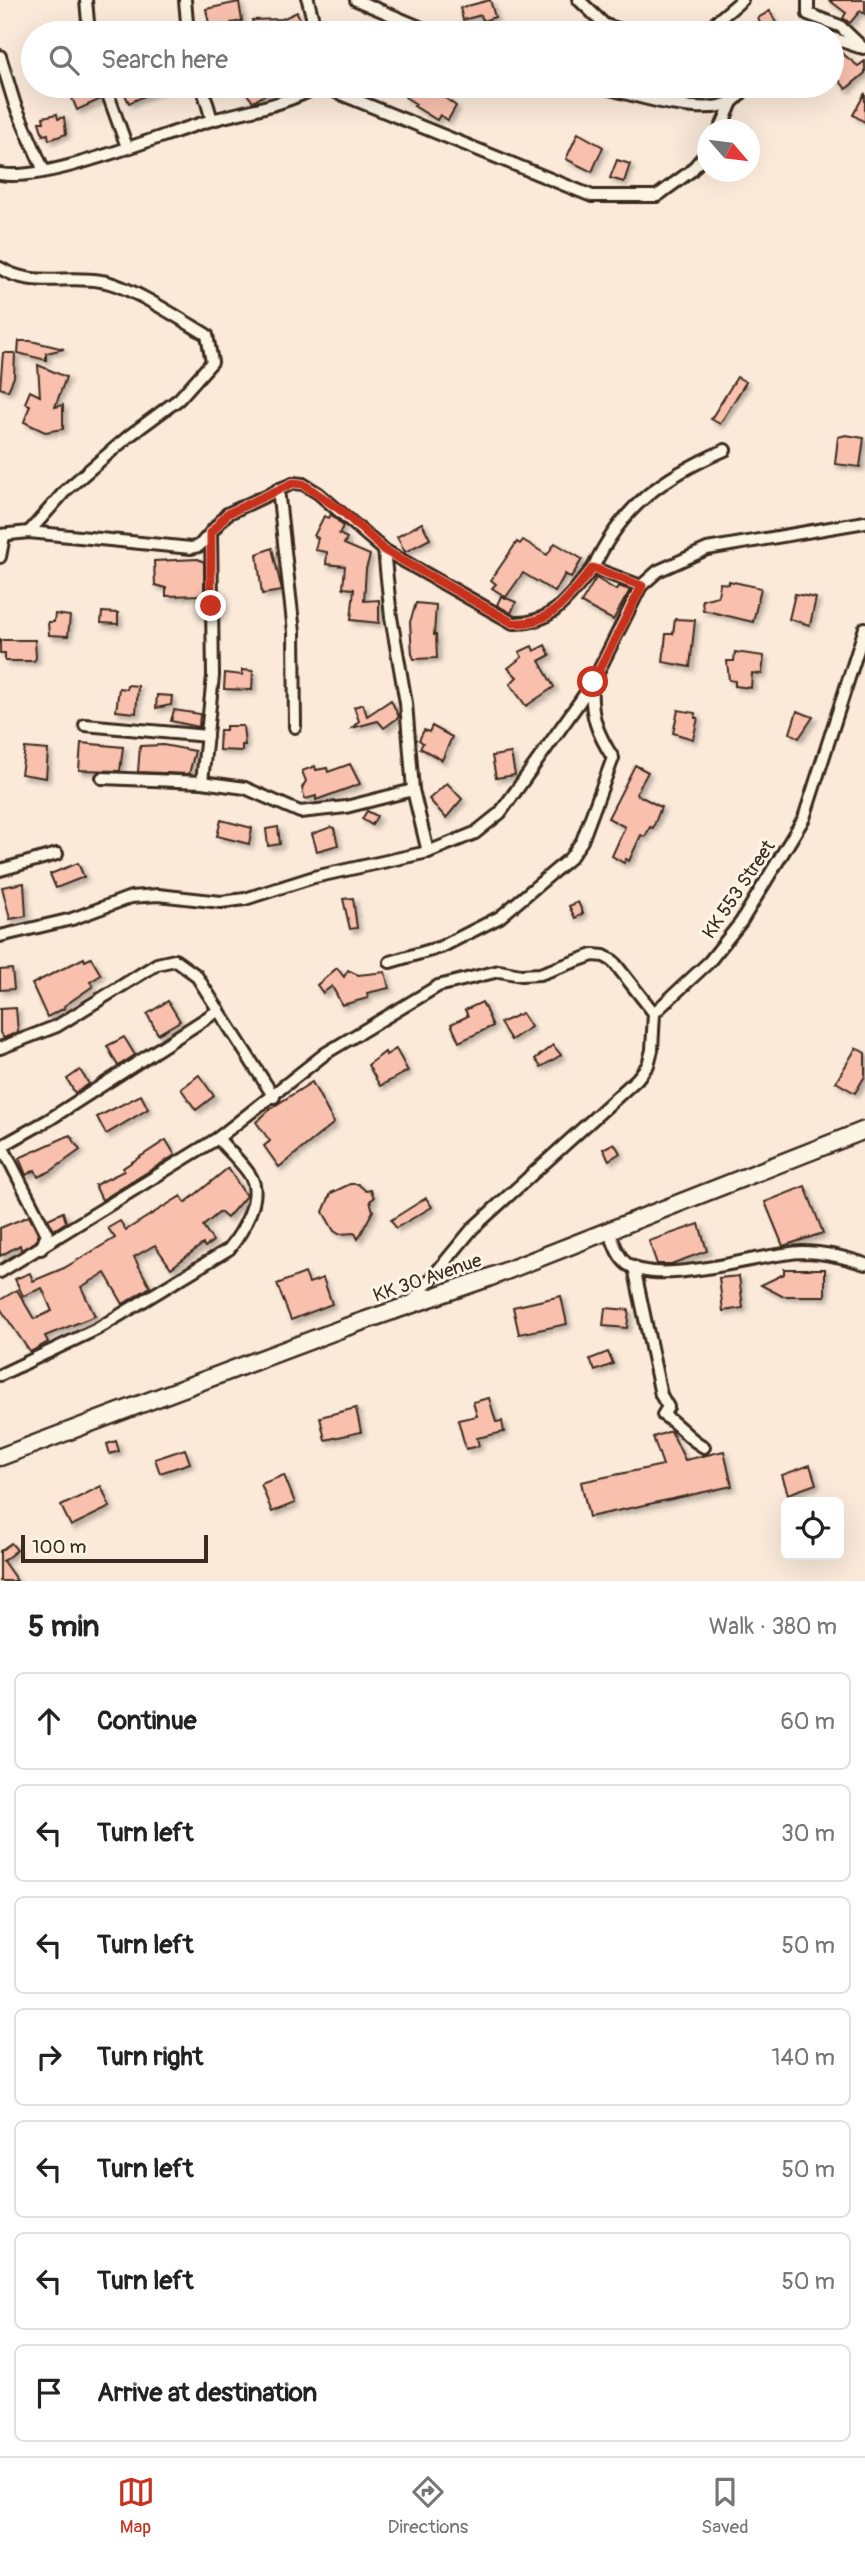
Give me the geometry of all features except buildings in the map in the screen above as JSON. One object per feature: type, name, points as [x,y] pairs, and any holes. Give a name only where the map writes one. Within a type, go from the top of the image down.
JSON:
[{"type":"main road","name":"KK 30 Avenue","points":[[0,1457],[346,1327],[407,1308],[865,1130]]},
{"type":"street","points":[[86,0],[88,21]]},
{"type":"street","points":[[185,0],[187,21]]},
{"type":"street","points":[[309,0],[313,21]]},
{"type":"street","points":[[356,0],[406,21]]},
{"type":"street","points":[[579,0],[601,21]]},
{"type":"street","points":[[718,21],[742,0]]},
{"type":"street","points":[[808,0],[805,7],[808,14],[827,21]]},
{"type":"street","points":[[844,30],[864,48]]},
{"type":"street","points":[[844,42],[864,48]]},
{"type":"street","points":[[0,56],[15,105],[44,171]]},
{"type":"street","points":[[110,98],[127,147]]},
{"type":"street","points":[[206,98],[212,120]]},
{"type":"street","points":[[0,174],[16,177],[44,171],[212,120],[297,98]]},
{"type":"street","points":[[350,98],[592,196],[657,196],[697,164]]},
{"type":"street","points":[[654,98],[686,105],[714,107],[732,102]]},
{"type":"street","points":[[725,119],[736,98]]},
{"type":"street","points":[[0,268],[13,276],[45,281],[102,281],[159,306],[208,335],[212,362],[179,399],[129,436],[66,489],[29,532]]},
{"type":"street","points":[[0,557],[2,536],[29,532],[191,548],[199,545],[227,514],[293,483],[303,484],[342,511],[384,550],[513,623],[532,624],[554,612],[593,568],[607,539],[628,510],[686,467],[725,450]]},
{"type":"street","points":[[278,489],[294,632],[295,727]]},
{"type":"street","points":[[0,936],[72,919],[131,897],[158,895],[221,902],[245,900],[314,877],[428,852],[475,833],[500,813],[593,682],[642,586],[658,571],[707,549],[865,522]]},
{"type":"street","points":[[202,782],[213,676],[211,533]]},
{"type":"street","points":[[384,550],[391,617],[406,703],[413,790],[428,852]]},
{"type":"street","points":[[593,568],[642,586]]},
{"type":"street","name":"KK 553 Street","points":[[654,1013],[709,962],[741,922],[797,830],[865,628]]},
{"type":"street","points":[[390,962],[441,947],[500,917],[570,858],[582,841],[613,758],[600,739],[590,712],[593,682]]},
{"type":"street","points":[[85,725],[207,736]]},
{"type":"street","points":[[102,778],[202,782],[245,788],[300,812],[346,807],[413,790]]},
{"type":"street","points":[[0,870],[57,854]]},
{"type":"street","points":[[0,1272],[218,1138],[274,1097],[326,1053],[438,985],[499,971],[521,975],[540,974],[593,955],[604,956],[612,961],[654,1013],[652,1050],[648,1065],[637,1079],[473,1228],[407,1308]]},
{"type":"street","points":[[0,1048],[57,1026],[157,964],[175,960],[196,975],[274,1097]]},
{"type":"street","points":[[41,1249],[47,1234],[1,1147],[219,1010]]},
{"type":"street","points":[[0,1375],[97,1329],[229,1249],[240,1236],[256,1191],[251,1177],[218,1138]]},
{"type":"street","points":[[609,1231],[619,1255],[634,1267],[652,1273],[743,1263],[801,1252],[836,1255],[865,1264]]},
{"type":"street","points":[[634,1267],[662,1395],[668,1407],[663,1415],[680,1425],[694,1441],[704,1447]]},
{"type":"route","points":[[211,606],[211,533],[219,520],[278,489],[293,483],[303,484],[342,511],[384,550],[513,623],[532,624],[554,612],[593,568],[642,586],[593,682]]}]
